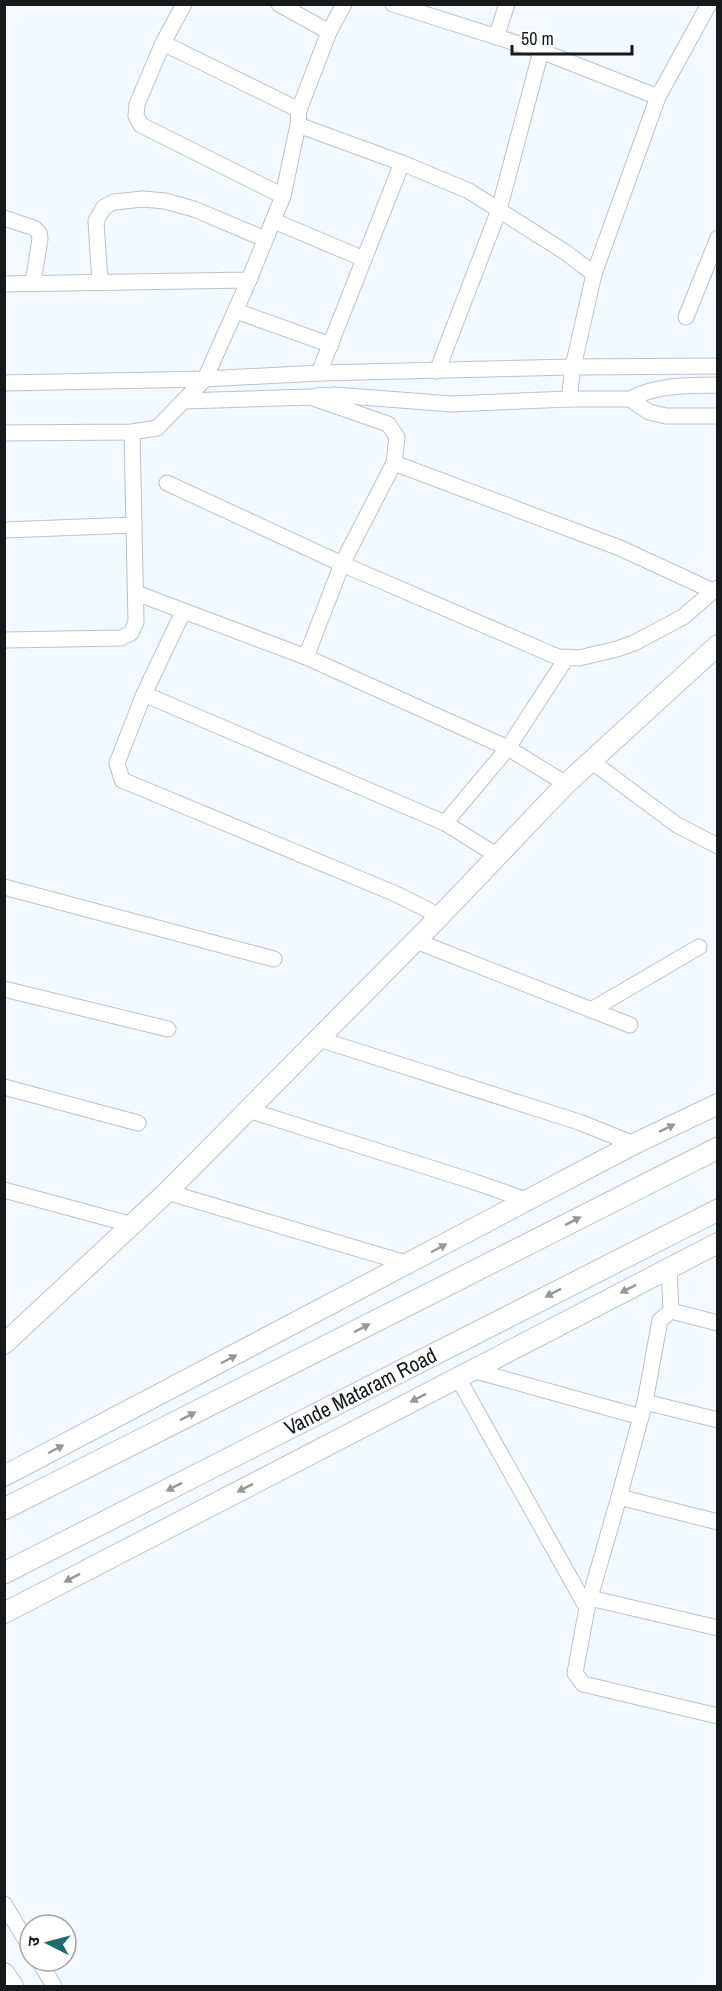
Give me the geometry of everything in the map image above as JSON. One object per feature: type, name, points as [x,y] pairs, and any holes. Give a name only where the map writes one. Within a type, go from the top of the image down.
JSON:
[{"type":"main road","points":[[4,1509],[717,1148]]},
{"type":"main road","name":"Vande Mataram Road","points":[[4,1573],[717,1210]]},
{"type":"street","points":[[184,4],[137,104],[136,116],[141,125],[283,196]]},
{"type":"street","points":[[279,4],[329,32]]},
{"type":"street","points":[[4,433],[132,432],[157,428],[205,379],[274,222],[283,196],[298,118],[329,32],[344,4]]},
{"type":"street","points":[[393,4],[541,51],[658,97]]},
{"type":"street","points":[[495,37],[507,4]]},
{"type":"street","points":[[569,399],[573,367],[594,274],[658,97],[709,4]]},
{"type":"street","points":[[164,43],[298,118],[470,191],[565,252],[594,274]]},
{"type":"street","points":[[437,371],[499,210],[541,51]]},
{"type":"street","points":[[319,373],[402,163]]},
{"type":"street","points":[[100,282],[96,221],[104,207],[114,202],[143,199],[165,201],[194,208],[265,239]]},
{"type":"street","points":[[4,218],[34,228],[39,233],[33,283]]},
{"type":"street","points":[[274,222],[364,259]]},
{"type":"street","points":[[686,317],[717,238]]},
{"type":"street","points":[[4,284],[249,280]]},
{"type":"street","points":[[236,311],[331,345]]},
{"type":"street","points":[[4,383],[205,379],[319,373],[717,366]]},
{"type":"street","points":[[184,401],[310,397],[335,394],[452,404],[630,399],[663,387],[717,385]]},
{"type":"street","points":[[306,657],[342,564],[394,463],[397,438],[388,424],[310,397]]},
{"type":"street","points":[[630,399],[649,412],[666,416],[717,417]]},
{"type":"street","points":[[4,640],[121,638],[131,633],[136,622],[132,432]]},
{"type":"street","points":[[167,483],[342,564],[558,657],[579,658],[601,654],[634,643],[683,617],[715,589],[620,548],[394,463]]},
{"type":"street","points":[[4,530],[134,525]]},
{"type":"street","points":[[136,593],[306,657],[508,748],[566,784]]},
{"type":"street","points":[[183,612],[144,694],[117,763],[122,780],[396,894],[440,916]]},
{"type":"street","points":[[4,1344],[133,1225],[416,941],[566,784],[717,645]]},
{"type":"street","points":[[445,823],[508,748],[567,657]]},
{"type":"street","points":[[144,694],[445,823],[498,856]]},
{"type":"street","points":[[591,761],[677,825],[717,846]]},
{"type":"street","points":[[4,887],[274,959]]},
{"type":"street","points":[[416,941],[630,1025]]},
{"type":"street","points":[[591,1010],[699,946]]},
{"type":"street","points":[[4,989],[168,1029]]},
{"type":"street","points":[[319,1039],[579,1122],[634,1144]]},
{"type":"street","points":[[4,1088],[138,1123]]},
{"type":"street","points":[[4,1476],[634,1144],[717,1104]]},
{"type":"street","points":[[248,1110],[529,1201]]},
{"type":"street","points":[[4,1190],[133,1225]]},
{"type":"street","points":[[166,1192],[408,1264]]},
{"type":"street","points":[[4,1613],[717,1243]]},
{"type":"street","points":[[669,1268],[671,1311]]},
{"type":"street","points":[[671,1311],[717,1323]]},
{"type":"street","points":[[671,1311],[660,1320],[643,1409],[620,1497],[588,1603],[575,1673],[583,1684],[717,1716]]},
{"type":"street","points":[[465,1374],[643,1409],[717,1420]]},
{"type":"street","points":[[465,1374],[588,1603]]},
{"type":"street","points":[[620,1497],[717,1522]]},
{"type":"street","points":[[588,1603],[717,1628]]},
{"type":"street","points":[[4,1904],[18,1927]]},
{"type":"street","points":[[4,1973],[12,1986]]},
{"type":"street","points":[[46,1973],[54,1986]]}]
